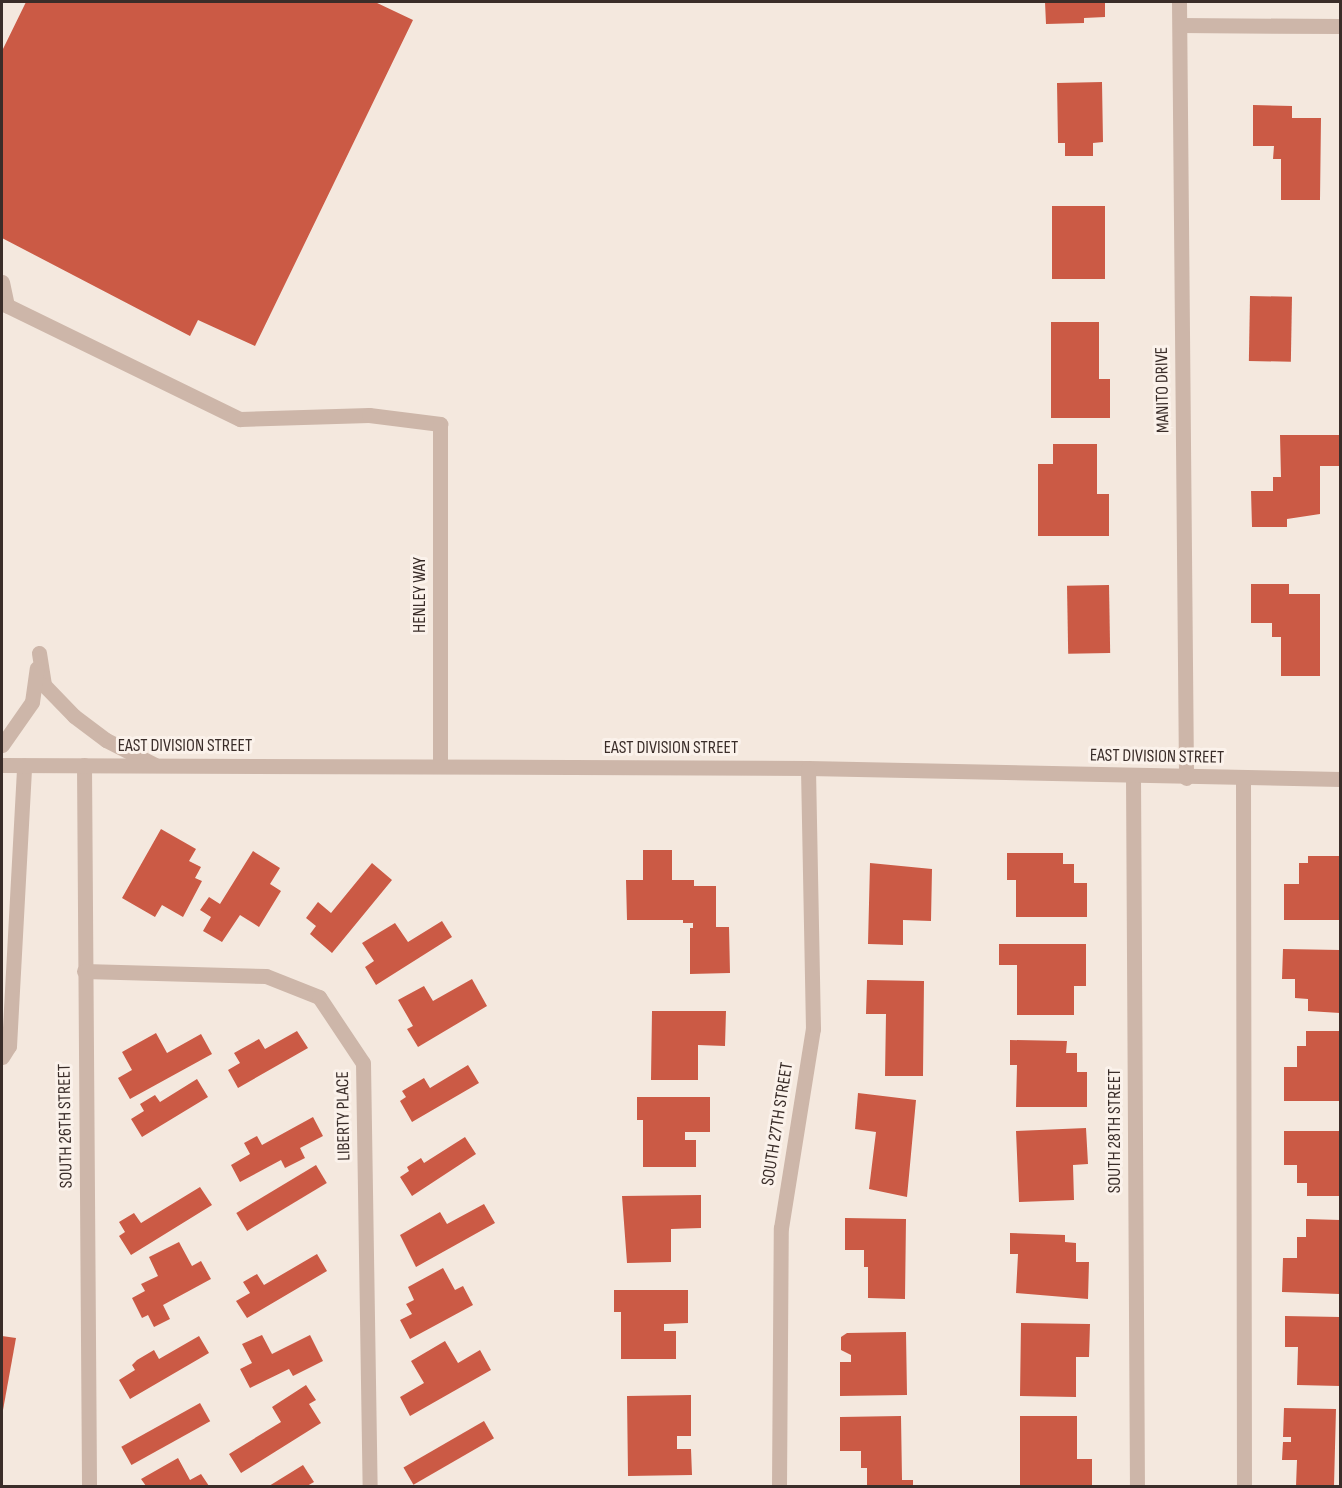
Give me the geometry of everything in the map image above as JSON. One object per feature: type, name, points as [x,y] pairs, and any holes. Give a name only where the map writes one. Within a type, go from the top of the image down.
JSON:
[{"type":"street","name":"MANITO DRIVE","points":[[1179,2],[1186,778]]},
{"type":"street","points":[[1180,25],[1341,26]]},
{"type":"street","points":[[2,282],[4,304]]},
{"type":"street","name":"HENLEY WAY","points":[[4,304],[240,419],[369,415],[440,424],[440,765]]},
{"type":"street","points":[[2,745],[32,702],[39,653],[44,685],[74,716],[106,740],[155,765]]},
{"type":"street","name":"EAST DIVISION STREET","points":[[2,765],[808,768],[1186,778],[1341,779]]},
{"type":"street","points":[[2,1057],[9,1046],[6,1004],[24,765]]},
{"type":"street","name":"SOUTH 26TH STREET","points":[[84,765],[89,1486]]},
{"type":"street","name":"SOUTH 27TH STREET","points":[[779,1486],[781,1228],[813,1029],[808,768]]},
{"type":"street","name":"SOUTH 28TH STREET","points":[[1133,776],[1137,1486]]},
{"type":"street","points":[[1243,779],[1244,1486]]},
{"type":"street","name":"LIBERTY PLACE","points":[[84,971],[266,976],[319,997],[363,1063],[370,1486]]},
{"type":"building","points":[[26,2],[375,2],[413,20],[255,346],[198,320],[190,336],[2,238],[2,51]]},
{"type":"building","points":[[1045,2],[1105,2],[1105,17],[1084,18],[1084,23],[1046,24]]},
{"type":"building","points":[[1102,82],[1103,142],[1093,143],[1093,156],[1065,156],[1065,143],[1058,143],[1057,83]]},
{"type":"building","points":[[1253,105],[1292,106],[1292,118],[1321,118],[1320,200],[1281,200],[1281,159],[1273,159],[1274,146],[1253,146]]},
{"type":"building","points":[[1052,206],[1105,206],[1105,279],[1052,279]]},
{"type":"building","points":[[1250,296],[1292,297],[1291,362],[1249,361]]},
{"type":"building","points":[[1051,322],[1099,322],[1099,379],[1110,379],[1110,418],[1051,418]]},
{"type":"building","points":[[1280,435],[1340,435],[1340,466],[1320,466],[1320,514],[1287,519],[1287,527],[1252,527],[1251,491],[1273,491],[1273,477],[1281,477]]},
{"type":"building","points":[[1053,444],[1097,444],[1097,494],[1109,494],[1109,536],[1038,536],[1038,464],[1053,464]]},
{"type":"building","points":[[1251,584],[1289,584],[1289,594],[1320,594],[1320,676],[1281,676],[1281,637],[1272,637],[1272,623],[1251,623]]},
{"type":"building","points":[[1109,585],[1110,653],[1068,654],[1067,586]]},
{"type":"building","points":[[161,829],[196,849],[189,861],[201,867],[195,878],[202,881],[183,917],[162,905],[155,917],[122,898]]},
{"type":"building","points":[[643,850],[672,850],[672,880],[694,880],[694,886],[716,886],[716,927],[729,927],[730,973],[690,974],[690,928],[693,928],[693,923],[683,923],[683,920],[627,920],[626,880],[643,880]]},
{"type":"building","points":[[253,851],[280,868],[270,884],[281,891],[259,927],[240,915],[222,942],[203,931],[211,917],[200,910],[209,897],[220,904]]},
{"type":"building","points":[[1007,853],[1063,853],[1063,864],[1074,864],[1074,883],[1087,883],[1087,917],[1016,917],[1016,880],[1007,880]]},
{"type":"building","points":[[1308,856],[1340,856],[1340,920],[1284,920],[1284,884],[1299,884],[1299,863],[1308,863]]},
{"type":"building","points":[[372,863],[392,880],[332,953],[310,934],[316,926],[306,918],[318,902],[331,913]]},
{"type":"building","points":[[870,863],[932,869],[931,921],[903,920],[903,945],[868,944]]},
{"type":"building","points":[[442,921],[452,937],[376,985],[365,967],[374,961],[362,943],[395,923],[408,942]]},
{"type":"building","points":[[999,944],[1086,944],[1086,986],[1074,986],[1074,1015],[1017,1015],[1017,965],[999,965]]},
{"type":"building","points":[[1283,949],[1340,950],[1340,1013],[1308,1011],[1308,999],[1295,998],[1295,979],[1282,979]]},
{"type":"building","points":[[472,979],[487,1006],[418,1047],[407,1029],[413,1026],[398,1000],[424,986],[433,1001]]},
{"type":"building","points":[[867,980],[924,981],[923,1076],[885,1076],[886,1014],[866,1014]]},
{"type":"building","points":[[652,1011],[726,1011],[725,1046],[698,1045],[698,1080],[651,1080]]},
{"type":"building","points":[[297,1031],[308,1048],[238,1088],[228,1070],[240,1063],[234,1053],[259,1039],[265,1049]]},
{"type":"building","points":[[1306,1031],[1340,1031],[1340,1101],[1284,1101],[1284,1067],[1297,1067],[1297,1046],[1306,1046]]},
{"type":"building","points":[[156,1033],[167,1053],[201,1034],[212,1054],[130,1099],[118,1078],[132,1070],[122,1052]]},
{"type":"building","points":[[1010,1040],[1067,1041],[1066,1053],[1077,1053],[1077,1072],[1087,1072],[1087,1107],[1016,1107],[1017,1065],[1010,1065]]},
{"type":"building","points":[[468,1065],[479,1083],[412,1122],[400,1101],[406,1097],[402,1091],[424,1078],[430,1088]]},
{"type":"building","points":[[197,1079],[208,1097],[142,1137],[131,1119],[144,1111],[140,1104],[155,1095],[160,1102]]},
{"type":"building","points":[[858,1093],[916,1100],[907,1197],[869,1189],[876,1132],[855,1129]]},
{"type":"building","points":[[637,1097],[710,1097],[710,1132],[685,1132],[685,1140],[696,1140],[696,1167],[643,1167],[643,1120],[637,1120]]},
{"type":"building","points":[[313,1117],[323,1136],[300,1148],[305,1158],[285,1168],[281,1160],[240,1182],[231,1165],[250,1154],[244,1143],[257,1136],[262,1145]]},
{"type":"building","points":[[1086,1128],[1088,1164],[1073,1165],[1074,1200],[1019,1202],[1016,1131]]},
{"type":"building","points":[[1284,1131],[1340,1131],[1340,1196],[1307,1196],[1307,1183],[1297,1183],[1297,1165],[1284,1165]]},
{"type":"building","points":[[465,1137],[476,1154],[412,1196],[400,1177],[409,1171],[407,1167],[421,1158],[424,1163]]},
{"type":"building","points":[[316,1165],[327,1183],[247,1231],[236,1213]]},
{"type":"building","points":[[200,1187],[212,1205],[131,1255],[119,1236],[125,1232],[119,1222],[134,1213],[141,1223]]},
{"type":"building","points":[[701,1195],[701,1228],[671,1229],[671,1262],[627,1263],[622,1196]]},
{"type":"building","points":[[484,1204],[495,1223],[416,1267],[400,1235],[440,1212],[447,1224]]},
{"type":"building","points":[[845,1218],[906,1219],[905,1299],[868,1298],[868,1267],[864,1267],[864,1250],[845,1250]]},
{"type":"building","points":[[1306,1219],[1340,1220],[1340,1294],[1282,1292],[1283,1258],[1297,1258],[1297,1237],[1306,1237]]},
{"type":"building","points":[[1010,1233],[1065,1235],[1065,1242],[1076,1243],[1076,1262],[1089,1262],[1088,1299],[1016,1293],[1018,1254],[1010,1254]]},
{"type":"building","points":[[179,1242],[192,1266],[201,1261],[211,1279],[163,1305],[170,1319],[154,1327],[148,1315],[142,1318],[132,1298],[145,1291],[141,1284],[158,1276],[149,1257]]},
{"type":"building","points":[[317,1254],[327,1271],[247,1318],[236,1301],[250,1293],[243,1282],[257,1274],[264,1285]]},
{"type":"building","points":[[443,1268],[455,1290],[463,1286],[473,1305],[410,1339],[400,1320],[412,1314],[406,1304],[414,1300],[408,1287]]},
{"type":"building","points":[[614,1290],[688,1290],[688,1323],[664,1324],[664,1331],[676,1331],[676,1359],[621,1359],[621,1312],[614,1312]]},
{"type":"building","points":[[1285,1316],[1340,1317],[1340,1386],[1297,1385],[1298,1347],[1285,1347]]},
{"type":"building","points":[[1021,1323],[1090,1324],[1089,1357],[1076,1357],[1076,1397],[1020,1396]]},
{"type":"building","points":[[906,1332],[907,1395],[840,1396],[840,1362],[851,1362],[851,1355],[841,1350],[841,1337],[847,1333]]},
{"type":"building","points":[[262,1335],[272,1354],[310,1335],[323,1361],[293,1376],[289,1369],[250,1388],[240,1369],[252,1363],[242,1344]]},
{"type":"building","points":[[2,1336],[16,1338],[3,1410],[2,1410]]},
{"type":"building","points":[[199,1336],[209,1353],[130,1399],[119,1380],[135,1370],[132,1365],[137,1360],[154,1350],[159,1359]]},
{"type":"building","points":[[445,1341],[458,1363],[480,1350],[491,1370],[410,1416],[400,1397],[424,1383],[411,1361]]},
{"type":"building","points":[[306,1385],[316,1400],[309,1404],[321,1423],[241,1473],[229,1454],[281,1422],[272,1407]]},
{"type":"building","points":[[691,1395],[691,1436],[677,1436],[677,1449],[691,1449],[692,1475],[628,1476],[627,1396]]},
{"type":"building","points":[[200,1403],[210,1421],[131,1465],[121,1447]]},
{"type":"building","points":[[1284,1408],[1336,1409],[1334,1486],[1296,1486],[1297,1460],[1282,1460],[1283,1442],[1291,1442],[1291,1437],[1283,1437]]},
{"type":"building","points":[[901,1416],[902,1480],[913,1480],[913,1486],[867,1486],[867,1468],[861,1468],[861,1451],[840,1451],[840,1417]]},
{"type":"building","points":[[1020,1416],[1077,1416],[1077,1459],[1092,1459],[1092,1486],[1020,1486]]},
{"type":"building","points":[[484,1421],[494,1438],[413,1485],[403,1468]]},
{"type":"building","points":[[178,1458],[190,1480],[201,1474],[209,1486],[146,1486],[141,1479]]},
{"type":"building","points":[[303,1465],[314,1482],[307,1486],[269,1486]]}]
